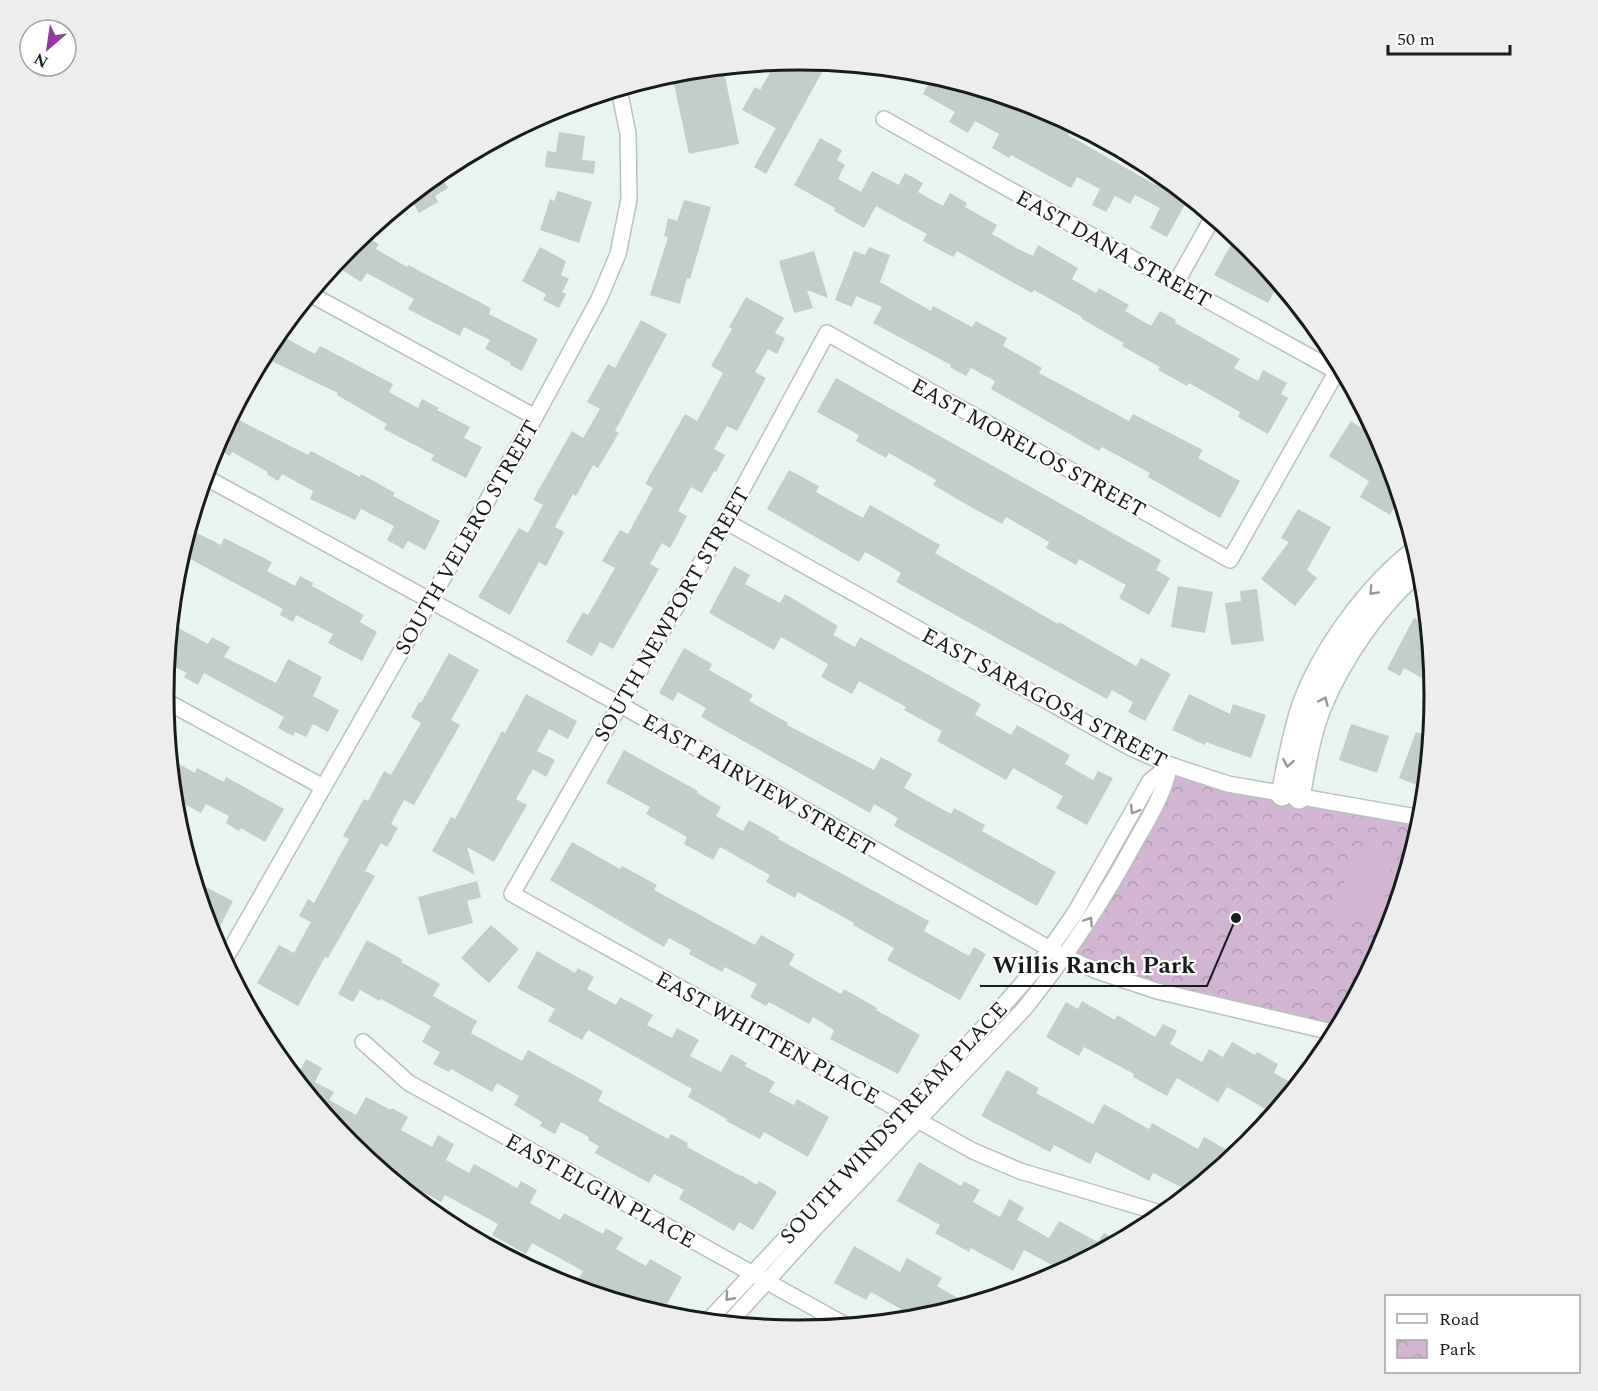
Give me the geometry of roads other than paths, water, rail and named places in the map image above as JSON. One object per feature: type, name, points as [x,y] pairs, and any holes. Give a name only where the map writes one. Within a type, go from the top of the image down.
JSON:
[{"type":"street","name":"SOUTH VELERO STREET","points":[[229,952],[535,417],[598,298],[618,254],[629,199],[628,134],[621,97]]},
{"type":"street","name":"EAST DANA STREET","points":[[884,119],[1331,369]]},
{"type":"street","points":[[1176,283],[1208,224]]},
{"type":"street","points":[[317,298],[535,417]]},
{"type":"street","name":"EAST MORELOS STREET","points":[[827,333],[1230,560],[1338,379]]},
{"type":"street","name":"SOUTH NEWPORT STREET","points":[[512,894],[725,521],[827,333]]},
{"type":"street","name":"EAST FAIRVIEW STREET","points":[[212,481],[619,704],[1050,950],[1097,971],[1157,991],[1326,1031]]},
{"type":"street","name":"EAST SARAGOSA STREET","points":[[725,521],[1131,748],[1170,765],[1228,784],[1412,816]]},
{"type":"street","points":[[1290,796],[1319,710],[1337,672],[1379,609],[1411,572]]},
{"type":"street","points":[[174,706],[323,787]]},
{"type":"street","name":"SOUTH WINDSTREAM PLACE","points":[[714,1314],[985,1026],[1050,950],[1075,913],[1150,781],[1170,765]]},
{"type":"street","name":"SOUTH WINDSTREAM PLACE","points":[[734,1317],[1024,1010],[1065,957],[1096,911],[1164,790],[1170,765]]},
{"type":"street","name":"EAST WHITTEN PLACE","points":[[512,894],[973,1151],[1020,1171],[1152,1210]]},
{"type":"street","name":"EAST ELGIN PLACE","points":[[363,1042],[409,1083],[835,1319]]},
{"type":"place","name":"Willis Ranch Park","points":[[1236,918]]}]
